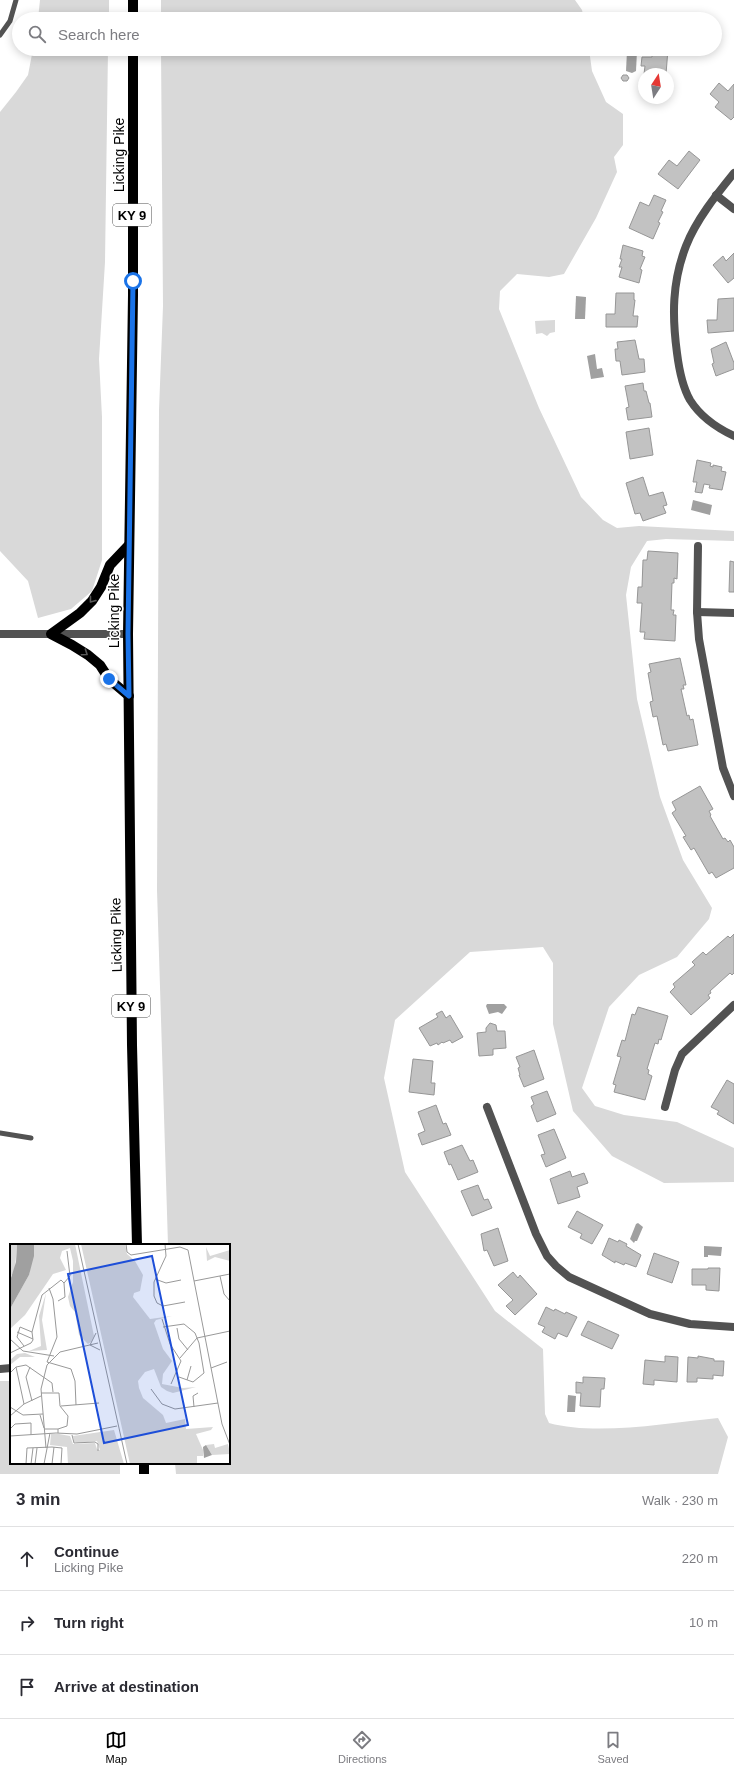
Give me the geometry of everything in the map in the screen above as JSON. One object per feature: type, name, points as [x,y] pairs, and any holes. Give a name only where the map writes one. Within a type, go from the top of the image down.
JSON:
[{"type":"main road","points":[[133,0],[133,12]]},
{"type":"main road","name":"Licking Pike","points":[[133,56],[133,295],[128,634],[131,1006],[137,1244]]},
{"type":"main road","points":[[129,545],[110,565],[101,586],[92,601],[80,613],[51,634],[88,655],[100,666],[109,679],[129,696]]},
{"type":"street","points":[[734,173],[716,195],[686,245],[675,288],[673,316],[678,363],[685,389],[690,400],[706,419],[734,436]]},
{"type":"street","points":[[716,195],[734,209]]},
{"type":"street","points":[[698,546],[697,612],[699,639],[723,768],[734,796]]},
{"type":"street","points":[[697,612],[734,613]]},
{"type":"street","points":[[0,634],[128,634]]},
{"type":"street","points":[[666,1107],[675,1070],[682,1054],[734,1005]]},
{"type":"street","points":[[487,1107],[536,1234],[547,1256],[556,1266],[569,1277],[650,1314],[690,1324],[734,1327]]},
{"type":"lane","points":[[12,12],[16,0]]},
{"type":"lane","points":[[0,35],[10,20],[12,13]]},
{"type":"lane","points":[[0,1134],[31,1138]]},
{"type":"shaded area","points":[[40,0],[109,0],[109,12],[39,12]]},
{"type":"shaded area","points":[[161,0],[575,0],[582,12],[161,12]]},
{"type":"shaded area","points":[[32,56],[108,56],[105,262],[99,359],[102,417],[102,560],[92,591],[71,609],[38,618],[28,581],[0,551],[0,112],[28,75]]},
{"type":"shaded area","points":[[161,56],[590,56],[592,71],[606,102],[623,114],[623,145],[614,157],[617,172],[596,218],[564,274],[549,277],[517,274],[500,291],[499,309],[539,408],[581,497],[603,520],[617,528],[639,526],[734,531],[734,541],[666,539],[647,541],[631,567],[626,595],[637,699],[660,797],[683,860],[712,908],[709,919],[677,957],[639,975],[609,1007],[582,1088],[595,1106],[624,1115],[677,1122],[734,1148],[734,1182],[664,1183],[612,1156],[573,1111],[553,1024],[553,963],[543,947],[470,952],[395,1020],[384,1078],[405,1172],[495,1311],[543,1349],[545,1414],[549,1423],[568,1427],[610,1428],[718,1418],[728,1437],[718,1474],[176,1474],[175,1464],[230,1464],[230,1244],[168,1244],[157,890],[159,410],[163,306]]},
{"type":"shaded area","points":[[627,56],[637,56],[636,71],[632,73],[626,71]]},
{"type":"shaded area","points":[[576,296],[586,297],[585,319],[575,319]]},
{"type":"shaded area","points":[[555,320],[555,332],[550,333],[547,336],[542,333],[536,334],[535,321]]},
{"type":"shaded area","points":[[595,354],[597,369],[602,368],[604,377],[591,379],[587,356]]},
{"type":"shaded area","points":[[693,500],[712,505],[710,515],[691,510]]},
{"type":"shaded area","points":[[487,1004],[504,1004],[507,1007],[502,1014],[498,1012],[489,1014],[486,1006]]},
{"type":"shaded area","points":[[638,1223],[643,1227],[637,1241],[634,1243],[630,1239],[636,1224]]},
{"type":"shaded area","points":[[704,1246],[722,1247],[721,1256],[708,1255],[708,1257],[704,1257]]},
{"type":"shaded area","points":[[0,1381],[10,1381],[10,1464],[120,1464],[120,1474],[0,1474]]},
{"type":"shaded area","points":[[568,1395],[576,1396],[575,1412],[567,1412]]},
{"type":"building","points":[[667,56],[666,68],[645,68],[645,66],[641,66],[642,57]]},
{"type":"building","points":[[623,75],[627,75],[629,78],[627,81],[623,81],[621,78]]},
{"type":"building","points":[[719,83],[728,91],[734,84],[734,117],[731,120],[715,107],[719,102],[710,94]]},
{"type":"building","points":[[689,151],[700,160],[678,189],[658,174],[669,160],[677,166]]},
{"type":"building","points":[[654,195],[666,200],[661,211],[663,212],[658,222],[660,223],[653,239],[629,228],[640,202],[649,206]]},
{"type":"building","points":[[623,245],[643,251],[642,256],[645,257],[640,269],[642,270],[639,283],[619,277],[622,267],[619,267],[622,259],[620,259]]},
{"type":"building","points":[[734,253],[734,278],[728,283],[713,265],[723,256],[726,261]]},
{"type":"building","points":[[616,293],[634,293],[635,300],[633,316],[638,316],[637,327],[606,327],[606,314],[615,314]]},
{"type":"building","points":[[734,298],[734,331],[708,333],[707,320],[717,320],[718,299]]},
{"type":"building","points":[[635,340],[639,359],[644,359],[645,372],[622,375],[620,361],[616,361],[615,349],[618,349],[617,342]]},
{"type":"building","points":[[726,342],[734,363],[734,369],[716,376],[712,364],[714,363],[711,349]]},
{"type":"building","points":[[643,383],[644,391],[646,391],[650,403],[652,417],[628,420],[626,408],[629,407],[625,386]]},
{"type":"building","points":[[649,428],[653,455],[630,459],[626,432]]},
{"type":"building","points":[[697,460],[711,463],[710,466],[713,467],[713,465],[722,467],[721,471],[726,472],[722,490],[709,488],[710,485],[704,484],[702,493],[695,492],[697,482],[693,482]]},
{"type":"building","points":[[643,477],[649,496],[663,492],[667,505],[663,506],[666,513],[643,521],[640,513],[635,514],[626,483]]},
{"type":"building","points":[[648,551],[678,553],[677,579],[674,578],[674,583],[672,583],[671,610],[674,610],[673,615],[676,615],[675,641],[644,639],[645,632],[640,632],[642,603],[637,603],[638,587],[642,587],[643,560],[647,560]]},
{"type":"building","points":[[730,561],[734,562],[734,592],[729,592]]},
{"type":"building","points":[[680,658],[686,685],[683,685],[684,689],[681,689],[687,716],[689,715],[690,720],[693,719],[698,745],[668,751],[666,744],[663,745],[657,716],[653,717],[650,702],[653,701],[648,673],[651,672],[649,664]]},
{"type":"building","points":[[700,786],[713,809],[709,811],[710,816],[723,839],[725,838],[728,842],[730,840],[734,847],[734,868],[716,878],[712,872],[709,874],[694,848],[691,850],[683,837],[686,836],[672,813],[676,810],[672,802]]},
{"type":"building","points":[[734,934],[734,973],[732,975],[730,973],[710,991],[711,993],[708,995],[710,998],[691,1015],[670,992],[675,987],[673,984],[695,965],[692,962],[703,952],[706,955],[728,936],[730,938]]},
{"type":"building","points":[[638,1007],[668,1016],[661,1040],[659,1039],[658,1044],[655,1043],[647,1069],[649,1070],[648,1074],[652,1076],[645,1100],[614,1092],[616,1085],[613,1084],[621,1057],[617,1056],[622,1040],[625,1041],[632,1014],[635,1015]]},
{"type":"building","points":[[442,1011],[446,1018],[450,1015],[463,1037],[452,1043],[450,1040],[443,1043],[442,1042],[438,1045],[437,1043],[430,1046],[419,1028],[438,1017],[436,1014]]},
{"type":"building","points":[[490,1023],[496,1025],[497,1031],[505,1031],[506,1048],[493,1049],[493,1055],[479,1056],[477,1033],[486,1032],[486,1028]]},
{"type":"building","points":[[534,1050],[544,1079],[524,1087],[519,1075],[518,1068],[520,1067],[516,1057]]},
{"type":"building","points":[[413,1059],[433,1061],[431,1083],[435,1083],[434,1095],[409,1092]]},
{"type":"building","points":[[727,1080],[734,1084],[734,1124],[717,1114],[719,1111],[711,1107]]},
{"type":"building","points":[[547,1091],[556,1114],[537,1122],[531,1106],[534,1104],[531,1097]]},
{"type":"building","points":[[436,1105],[443,1124],[446,1123],[451,1135],[422,1145],[418,1134],[425,1131],[418,1112]]},
{"type":"building","points":[[554,1129],[566,1158],[546,1167],[541,1155],[545,1154],[538,1135]]},
{"type":"building","points":[[462,1145],[470,1161],[473,1160],[478,1172],[458,1180],[451,1164],[449,1165],[444,1152]]},
{"type":"building","points":[[570,1171],[572,1177],[584,1173],[588,1183],[577,1187],[580,1197],[558,1204],[550,1179]]},
{"type":"building","points":[[478,1185],[484,1200],[488,1199],[492,1208],[472,1216],[461,1191]]},
{"type":"building","points":[[577,1211],[603,1225],[592,1244],[580,1238],[582,1234],[568,1227]]},
{"type":"building","points":[[498,1228],[508,1261],[494,1266],[487,1250],[484,1251],[481,1234]]},
{"type":"building","points":[[609,1238],[618,1242],[619,1240],[627,1244],[626,1246],[641,1255],[636,1267],[625,1263],[624,1265],[615,1261],[615,1263],[602,1255]]},
{"type":"building","points":[[654,1253],[679,1262],[672,1283],[647,1274]]},
{"type":"building","points":[[720,1268],[719,1291],[706,1290],[706,1285],[692,1285],[692,1269]]},
{"type":"building","points":[[513,1272],[518,1278],[520,1275],[537,1294],[515,1315],[506,1306],[513,1300],[498,1285]]},
{"type":"building","points":[[546,1307],[554,1311],[555,1309],[565,1314],[566,1312],[577,1317],[567,1337],[558,1333],[555,1339],[542,1332],[545,1327],[538,1324]]},
{"type":"building","points":[[588,1321],[619,1335],[612,1349],[581,1335]]},
{"type":"building","points":[[665,1356],[678,1357],[677,1382],[654,1380],[654,1385],[643,1384],[645,1360],[665,1362]]},
{"type":"building","points":[[698,1356],[714,1359],[714,1361],[724,1361],[723,1376],[713,1375],[713,1379],[697,1378],[697,1382],[687,1382],[688,1357],[698,1358]]},
{"type":"building","points":[[583,1377],[605,1378],[604,1389],[601,1389],[600,1407],[580,1406],[581,1393],[576,1393],[576,1382],[583,1383]]},
{"type":"route","points":[[109,679],[129,696],[128,634],[133,281]]}]
